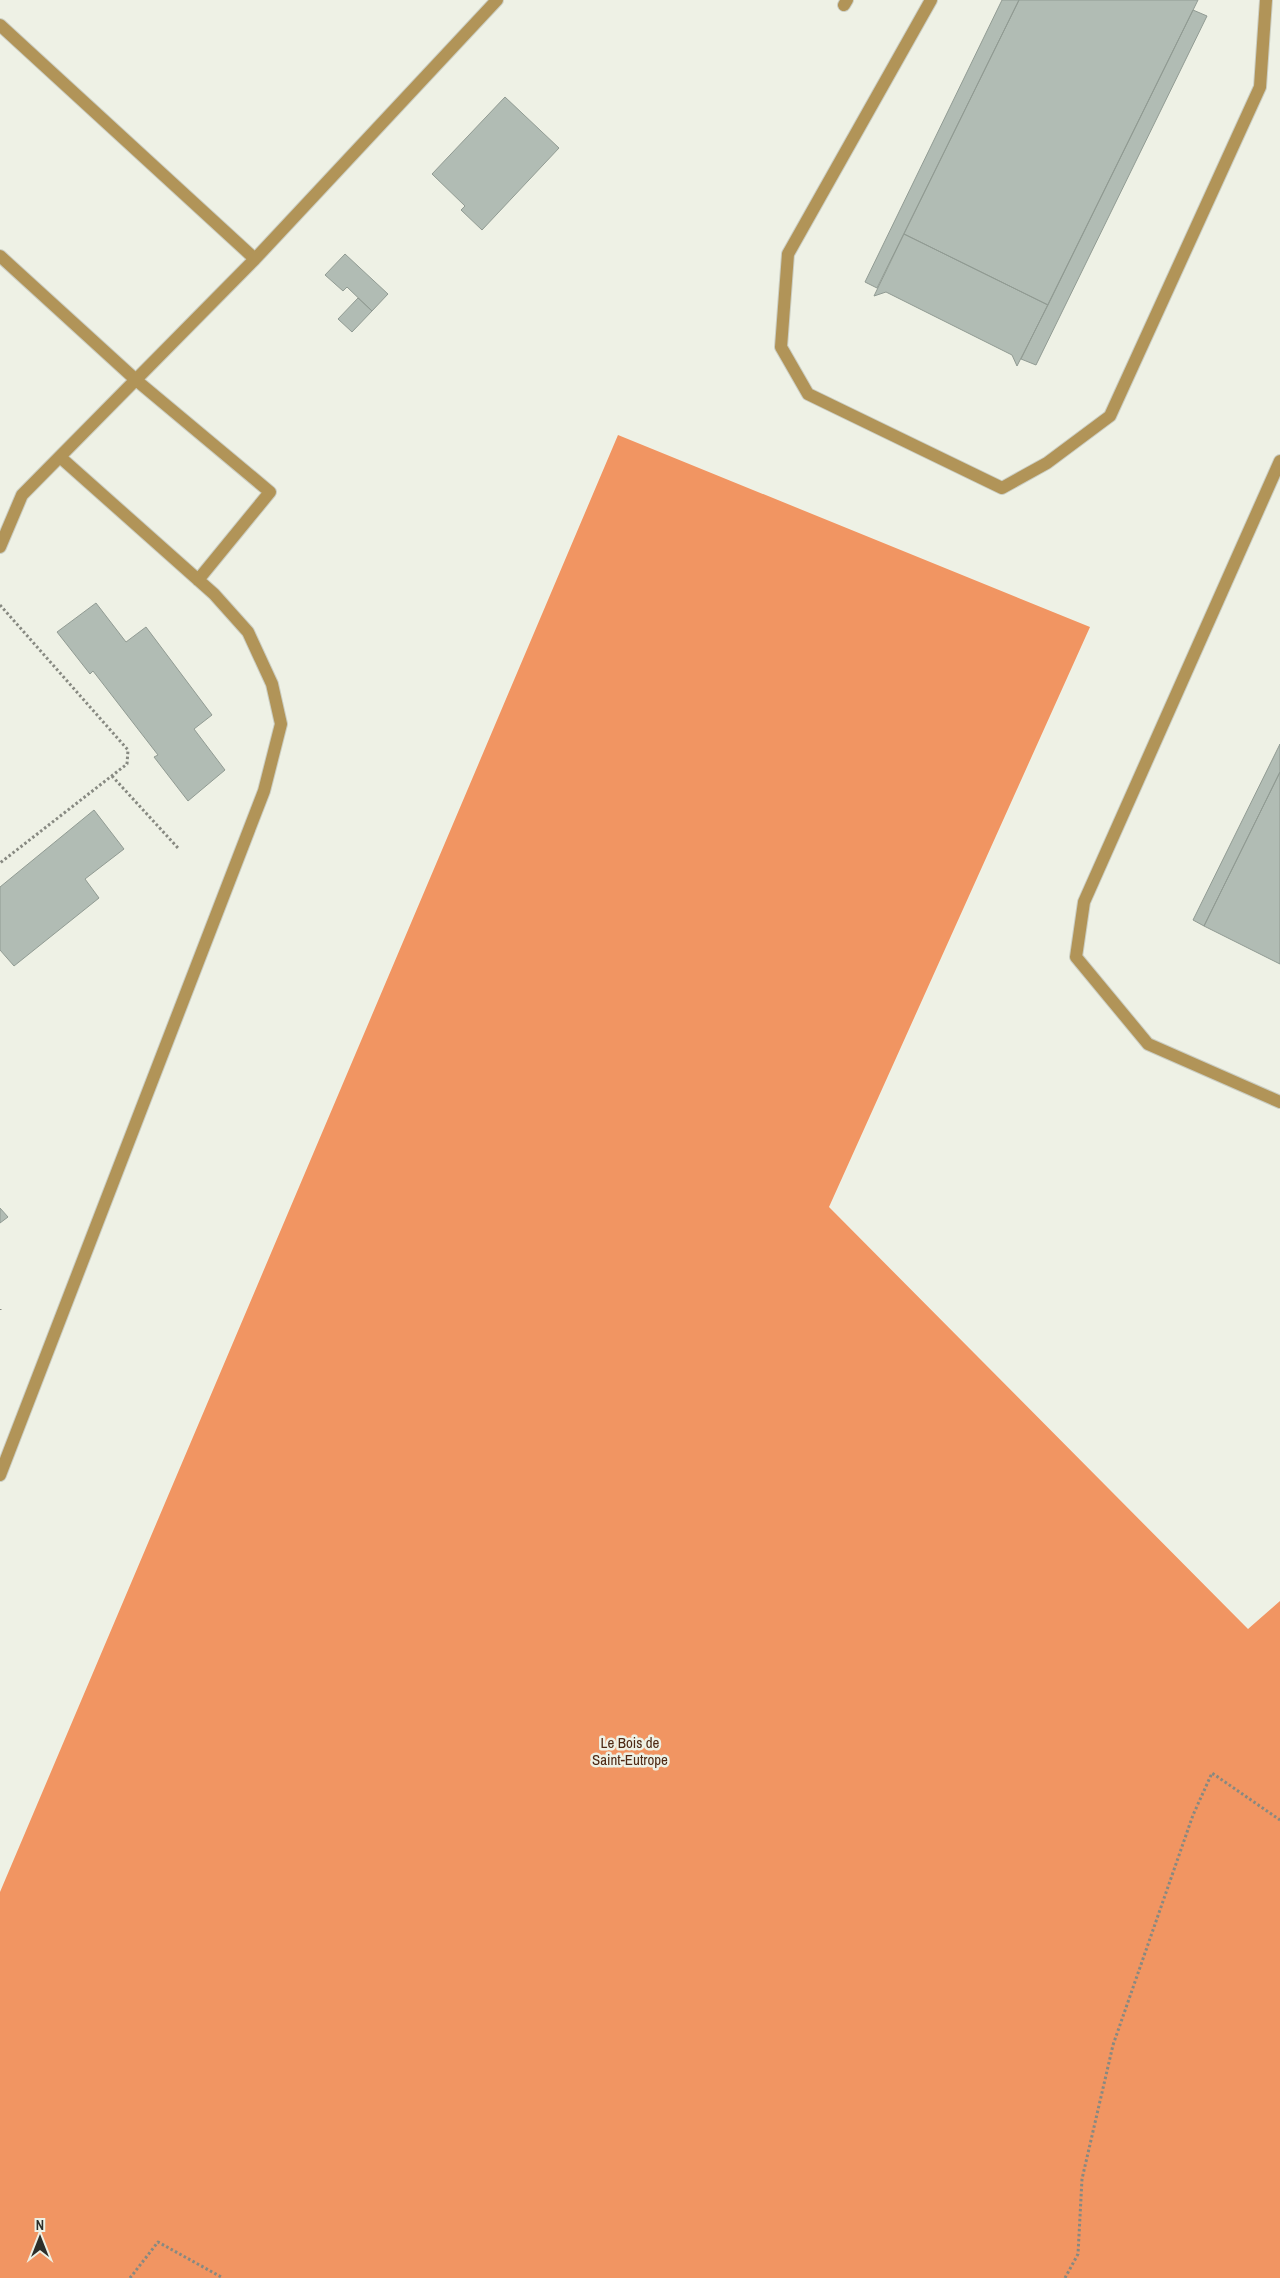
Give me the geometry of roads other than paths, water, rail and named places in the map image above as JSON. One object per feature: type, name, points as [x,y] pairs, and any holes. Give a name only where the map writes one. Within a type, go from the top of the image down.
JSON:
[{"type":"lane","points":[[0,547],[22,495],[255,259],[497,0]]},
{"type":"lane","points":[[931,0],[788,254],[781,347],[808,394],[1002,488],[1047,463],[1110,416],[1260,87],[1266,0]]},
{"type":"lane","points":[[0,25],[255,259]]},
{"type":"lane","points":[[0,256],[136,380],[270,492],[198,580]]},
{"type":"lane","points":[[0,1474],[264,791],[281,724],[272,684],[248,632],[214,594],[60,457]]},
{"type":"lane","points":[[1280,462],[1084,902],[1076,956],[1148,1044],[1280,1102]]},
{"type":"park label","name":"Le Bois de Saint-Eutrope","points":[[630,1752]]}]
